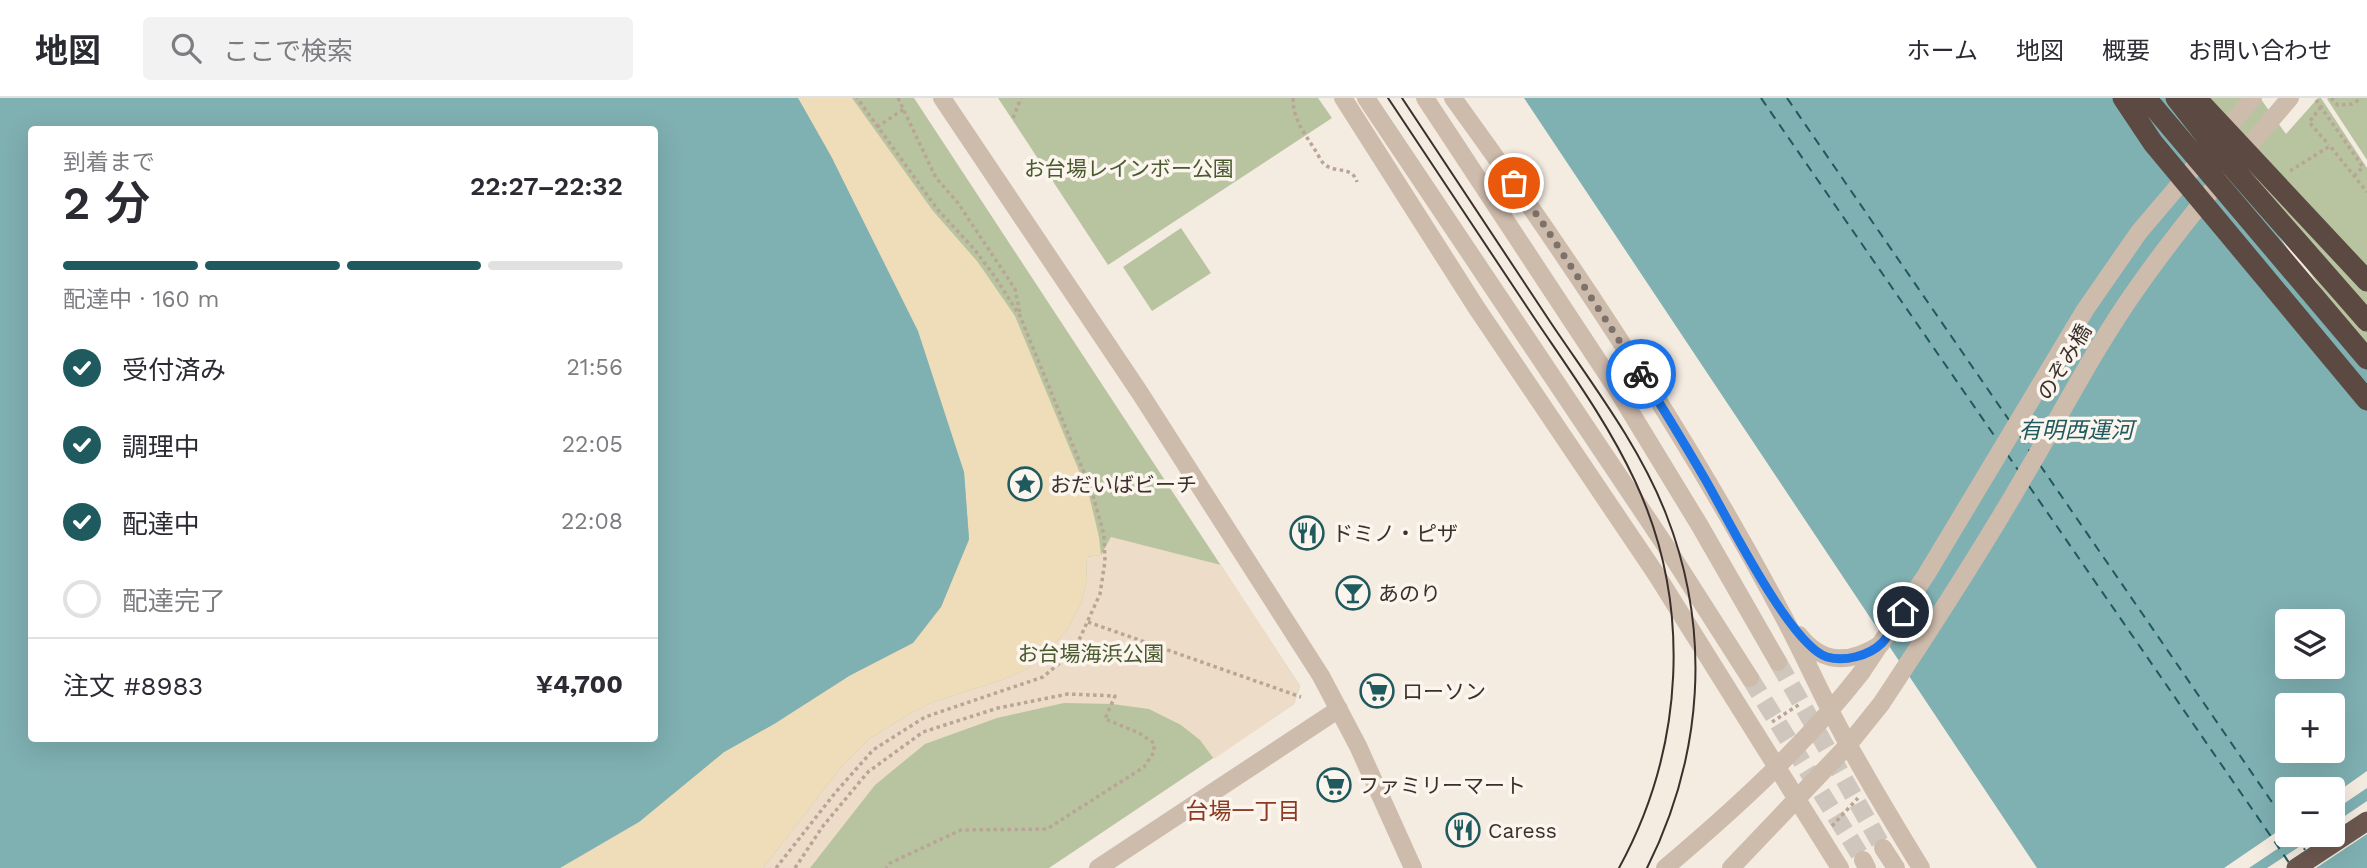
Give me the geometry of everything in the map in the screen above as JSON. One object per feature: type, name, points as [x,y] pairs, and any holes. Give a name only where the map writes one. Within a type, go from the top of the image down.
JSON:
[{"type":"highway","points":[[2123,98],[2152,143],[2367,400]]},
{"type":"highway","points":[[2146,98],[2367,359]]},
{"type":"highway","points":[[2176,98],[2211,144],[2367,321]]},
{"type":"highway","points":[[2196,98],[2367,281]]},
{"type":"highway","points":[[2296,868],[2367,821]]},
{"type":"street","points":[[942,98],[1140,393],[1321,676],[1413,868]]},
{"type":"street","points":[[1343,98],[1476,307],[1656,574],[1840,868]]},
{"type":"street","points":[[1350,98],[1548,371]]},
{"type":"street","points":[[1366,98],[1665,545],[1750,678]]},
{"type":"street","points":[[1426,98],[1616,388],[1778,662]]},
{"type":"street","points":[[1453,98],[1544,225],[1703,475],[1782,612],[1848,745],[1921,868]]},
{"type":"street","name":"のぞみ橋","points":[[1665,868],[1722,820],[1777,768],[1830,712],[1858,665],[1881,644],[1926,575],[2104,281],[2139,232],[2253,98]]},
{"type":"street","name":"のぞみ橋","points":[[1731,868],[1848,745],[1881,704],[1955,592],[2136,289],[2195,209],[2290,98]]},
{"type":"street","points":[[1782,612],[1804,642],[1813,649],[1826,657],[1858,665]]},
{"type":"street","points":[[1098,868],[1339,709]]},
{"type":"street","points":[[1884,848],[1896,868]]},
{"type":"path","points":[[776,868],[873,750],[925,717],[1043,677],[1074,651],[1100,594],[1105,561],[1104,535],[1092,492],[1020,316],[975,250],[938,210],[857,98]]},
{"type":"path","points":[[898,98],[936,178],[958,203],[1015,289],[1020,316]]},
{"type":"path","points":[[1013,118],[1021,98]]},
{"type":"path","points":[[1293,98],[1295,117],[1325,164],[1332,169],[1350,171],[1357,181]]},
{"type":"path","points":[[2331,98],[2338,105],[2352,104],[2362,98]]},
{"type":"path","points":[[2316,100],[2363,167],[2355,175]]},
{"type":"path","points":[[2321,107],[2309,121],[2367,192]]},
{"type":"path","points":[[877,127],[904,109]]},
{"type":"path","points":[[2282,177],[2329,146]]},
{"type":"path","points":[[1088,622],[1301,697]]},
{"type":"path","points":[[795,868],[823,826],[867,772],[923,732],[998,708],[1068,694],[1115,696],[1105,719],[1139,733],[1154,743],[1154,752],[1144,767],[1047,829],[961,830],[890,863],[886,868]]},
{"type":"path","points":[[1772,722],[1800,704]]},
{"type":"path","points":[[1144,767],[1148,773]]},
{"type":"path","points":[[1821,837],[1870,784]]},
{"type":"green space","name":"お台場海浜公園","points":[[798,98],[914,98],[1300,686],[1294,704],[1049,868],[560,868],[639,822],[918,331]]},
{"type":"green space","name":"お台場レインボー公園","points":[[998,98],[1318,98],[1332,118],[1108,265]]},
{"type":"green space","points":[[2192,98],[2260,98],[2286,134],[2318,98],[2321,98],[2367,168],[2367,357]]},
{"type":"green space","points":[[2367,98],[2367,160],[2327,99]]},
{"type":"green space","points":[[1181,228],[1211,273],[1152,311],[1123,267]]},
{"type":"sand","name":"おだいばビーチ","points":[[798,98],[852,98],[933,211],[977,261],[1015,316],[1089,495],[1101,555],[1086,557],[1087,581],[1081,604],[1067,630],[1046,653],[1027,669],[933,702],[869,739],[842,766],[763,868],[560,868],[639,822],[724,752],[849,676],[941,607],[969,540],[964,472],[832,158]]},
{"type":"shaded area","points":[[1111,537],[1221,565],[1300,686],[1294,704],[1214,759],[1200,740],[1181,725],[1149,709],[1112,704],[1064,703],[997,718],[925,744],[875,785],[810,868],[763,868],[842,766],[869,739],[933,702],[1027,669],[1046,653],[1067,630],[1081,604],[1087,581],[1086,557],[1101,555]]},
{"type":"water","points":[[0,98],[798,98],[832,158],[918,331],[964,472],[969,539],[941,607],[913,643],[849,676],[724,752],[639,822],[560,868],[0,868]]},
{"type":"water","name":"有明西運河","points":[[1524,98],[2186,98],[2367,367],[2367,868],[2037,868]]},
{"type":"pier","points":[[2367,771],[2367,788],[2345,803],[2345,787]]},
{"type":"pier","points":[[2367,801],[2367,834],[2316,868],[2267,868],[2299,847],[2345,847],[2345,816]]},
{"type":"pier","points":[[2275,833],[2275,847],[2280,847],[2249,868],[2224,868]]},
{"type":"ferry route","points":[[1761,98],[1998,441]]},
{"type":"ferry route","points":[[1787,98],[2009,420]]},
{"type":"ferry route","points":[[2020,436],[2030,452]]},
{"type":"ferry route","points":[[2007,454],[2018,470]]},
{"type":"ferry route","points":[[2040,465],[2275,807]]},
{"type":"ferry route","points":[[2029,486],[2290,864]]},
{"type":"tunnel","points":[[1778,662],[1883,848]]},
{"type":"tunnel","points":[[1750,678],[1863,860]]},
{"type":"tram line","points":[[1388,98],[1601,418],[1635,481],[1654,528],[1666,577],[1673,627],[1673,676],[1668,726],[1657,775],[1641,822],[1619,868]]},
{"type":"tram line","points":[[1402,98],[1629,439],[1655,488],[1681,558],[1695,648],[1695,693],[1690,738],[1680,782],[1666,825],[1647,868]]},
{"type":"way so far","points":[[1514,183],[1641,374]]},
{"type":"place","name":"おだいばビーチ","points":[[1025,484]]},
{"type":"place","name":"ドミノ・ピザ","points":[[1307,533]]},
{"type":"place","name":"あのり","points":[[1353,593]]},
{"type":"place","name":"ローソン","points":[[1377,691]]},
{"type":"place","name":"ファミリーマート","points":[[1334,785]]},
{"type":"place","name":"Caress","points":[[1463,830]]},
{"type":"district","name":"台場一丁目","points":[[1243,811]]},
{"type":"route","points":[[1641,374],[1782,612],[1804,642],[1826,657],[1856,657],[1881,644],[1903,612]]}]
